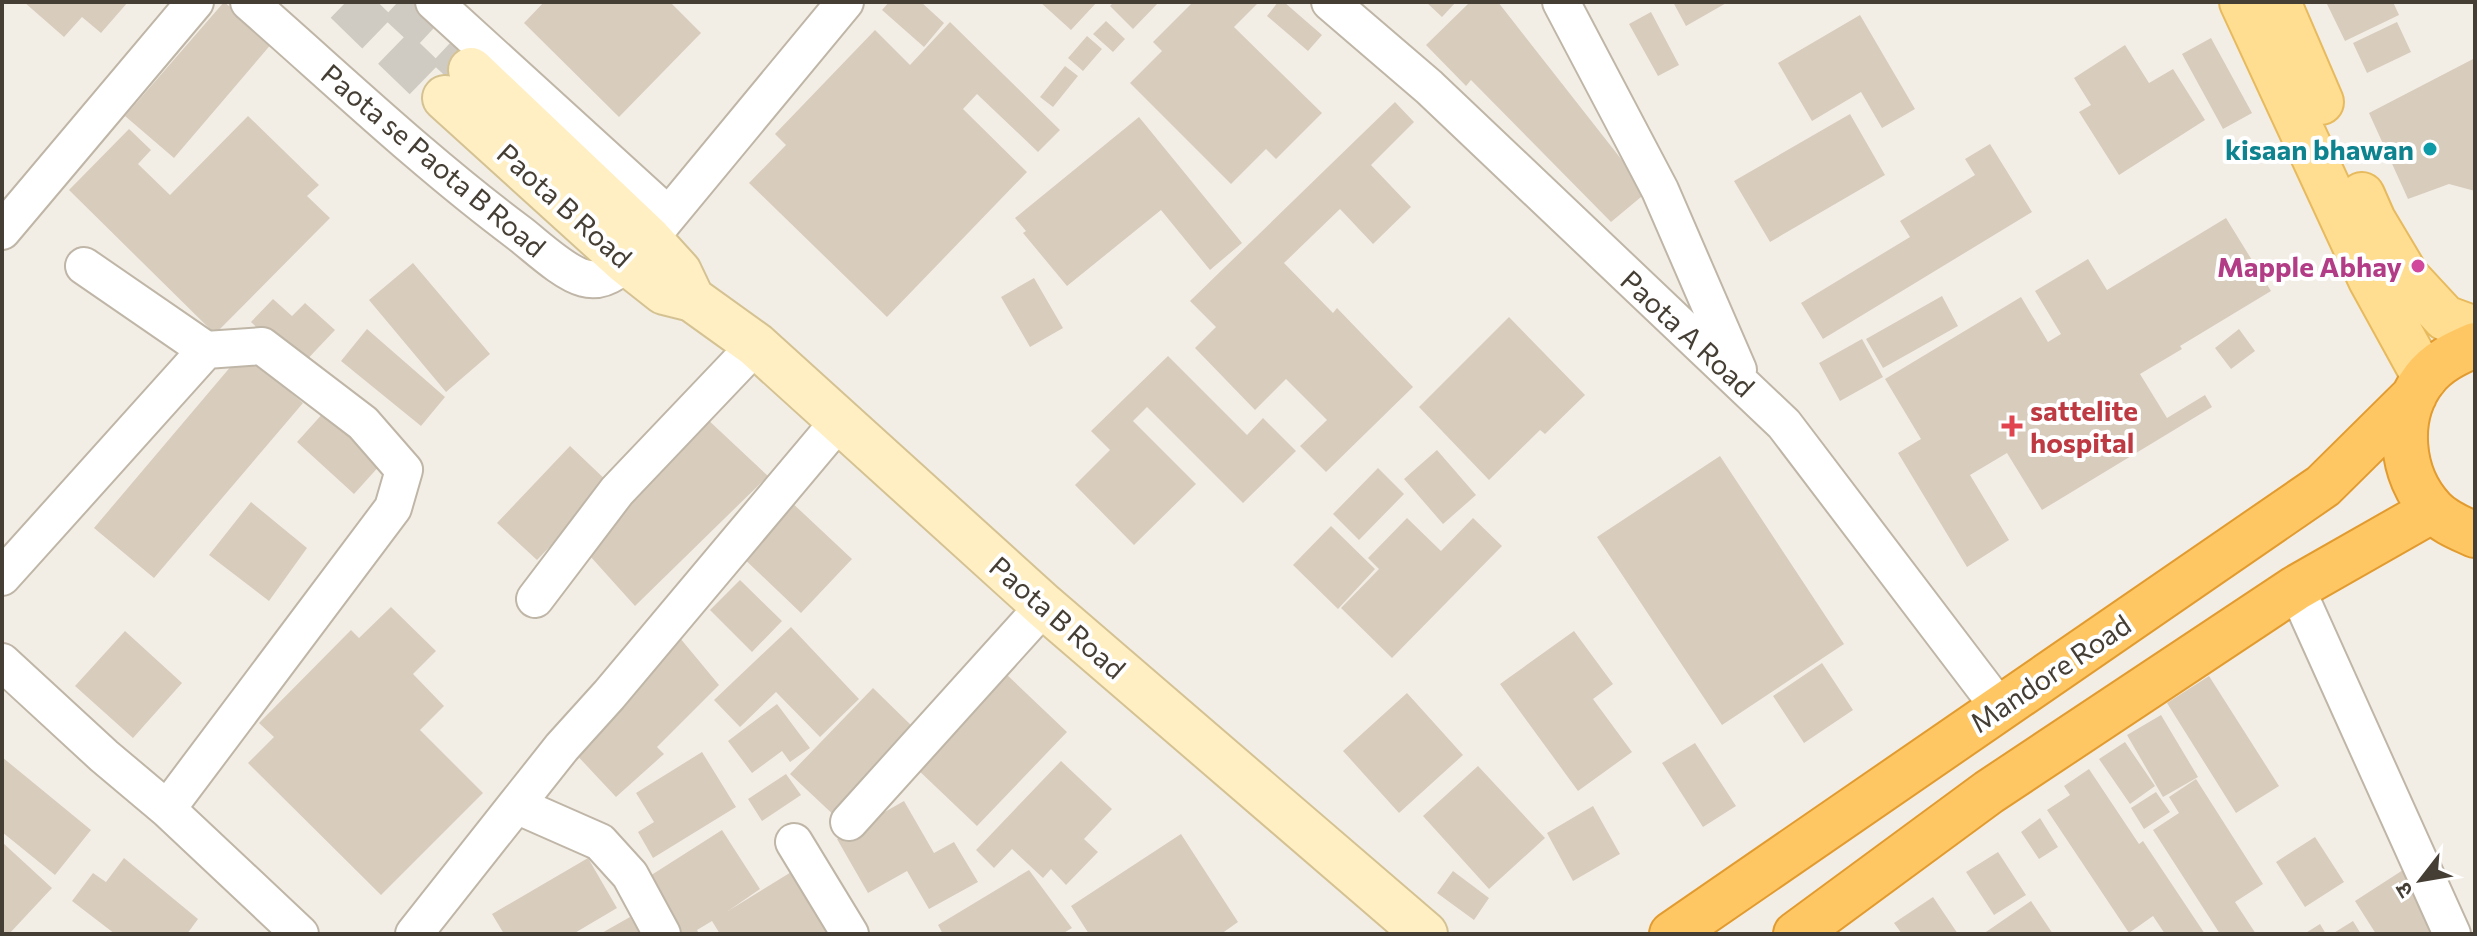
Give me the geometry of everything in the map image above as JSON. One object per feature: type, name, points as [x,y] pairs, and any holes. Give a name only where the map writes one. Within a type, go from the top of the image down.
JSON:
[{"type":"highway","name":"Mandore Road","points":[[1672,934],[2323,486],[2448,357],[2475,345]]},
{"type":"highway","points":[[2420,387],[2405,425],[2406,456],[2415,486],[2433,510],[2453,525],[2475,535]]},
{"type":"highway","points":[[1806,931],[1989,792],[2296,588],[2433,510]]},
{"type":"main road","points":[[2242,2],[2420,387]]},
{"type":"main road","points":[[2278,2],[2373,220],[2407,277],[2445,318],[2475,329]]},
{"type":"street","points":[[2,231],[195,2]]},
{"type":"street","name":"Paota se Paota B Road","points":[[249,2],[460,188],[585,279],[605,278],[648,239],[845,2]]},
{"type":"street","points":[[434,2],[648,239]]},
{"type":"street","name":"Paota A Road","points":[[1330,2],[1429,87],[1784,424],[1999,707]]},
{"type":"street","points":[[1561,2],[1660,190],[1745,386]]},
{"type":"street","name":"Paota B Road","points":[[458,84],[648,239],[679,272],[692,299],[756,345],[1044,606],[1425,934]]},
{"type":"street","points":[[84,266],[206,350],[262,346],[363,423],[404,470],[393,508],[167,809]]},
{"type":"street","points":[[535,599],[617,491],[756,345]]},
{"type":"street","points":[[2,577],[206,350]]},
{"type":"street","points":[[414,934],[562,747],[840,420]]},
{"type":"street","points":[[2296,588],[2452,934]]},
{"type":"street","points":[[849,822],[1044,606]]},
{"type":"street","points":[[8,681],[167,809],[300,934]]},
{"type":"street","points":[[516,805],[600,842],[630,875],[662,934]]},
{"type":"street","points":[[794,842],[850,934]]},
{"type":"building","points":[[24,2],[128,2],[101,33],[82,17],[64,37]]},
{"type":"building","points":[[224,2],[273,42],[174,158],[125,116]]},
{"type":"building","points":[[544,2],[670,2],[701,33],[619,117],[524,23]]},
{"type":"building","points":[[889,2],[921,2],[944,23],[924,47],[882,10]]},
{"type":"building","points":[[1040,2],[1097,2],[1071,30]]},
{"type":"building","points":[[1114,2],[1159,2],[1133,29],[1110,6]]},
{"type":"building","points":[[1193,2],[1259,2],[1234,27],[1322,113],[1276,159],[1266,149],[1231,184],[1130,83],[1162,51],[1153,42]]},
{"type":"building","points":[[1278,2],[1284,2],[1322,35],[1308,51],[1267,16]]},
{"type":"building","points":[[1426,2],[1456,2],[1442,17]]},
{"type":"building","points":[[1470,2],[1498,2],[1647,192],[1611,222],[1471,80],[1466,86],[1426,45]]},
{"type":"building","points":[[1673,2],[1728,2],[1686,26]]},
{"type":"building","points":[[2326,2],[2393,2],[2399,15],[2345,41]]},
{"type":"building","points":[[1651,12],[1679,65],[1658,76],[1629,24]]},
{"type":"building","points":[[1860,15],[1915,109],[1882,128],[1861,92],[1812,121],[1778,63]]},
{"type":"building","points":[[1106,21],[1125,39],[1113,52],[1093,34]]},
{"type":"building","points":[[950,22],[1060,130],[1038,152],[977,94],[963,109],[1027,172],[887,317],[749,183],[786,145],[775,134],[875,30],[910,65]]},
{"type":"building","points":[[2397,22],[2411,52],[2367,73],[2353,43]]},
{"type":"building","points":[[1087,36],[1102,49],[1083,71],[1068,58]]},
{"type":"building","points":[[2211,38],[2252,113],[2223,129],[2182,54]]},
{"type":"building","points":[[2125,45],[2149,83],[2173,69],[2205,120],[2119,175],[2079,112],[2091,105],[2074,78]]},
{"type":"building","name":"kisaan bhawan","points":[[2475,58],[2475,191],[2449,184],[2408,199],[2369,113]]},
{"type":"building","points":[[1065,66],[1078,76],[1053,107],[1040,97]]},
{"type":"building","points":[[1395,102],[1414,122],[1371,165],[1411,207],[1373,244],[1340,209],[1284,263],[1333,313],[1337,308],[1413,387],[1326,472],[1300,446],[1327,420],[1286,379],[1255,410],[1195,348],[1216,327],[1190,301]]},
{"type":"building","points":[[1850,114],[1885,175],[1770,242],[1734,181]]},
{"type":"building","points":[[248,116],[319,185],[307,196],[330,218],[215,334],[69,190],[129,129],[151,150],[138,164],[170,195]]},
{"type":"building","points":[[1139,117],[1242,243],[1210,270],[1161,210],[1067,286],[1023,233],[1026,231],[1015,218]]},
{"type":"building","points":[[1990,144],[2032,212],[1823,339],[1801,303],[1910,237],[1900,221],[1975,175],[1965,159]]},
{"type":"building","points":[[2226,218],[2271,291],[2140,374],[2167,418],[2205,395],[2212,407],[2042,510],[2007,453],[1970,475],[2009,540],[1967,567],[1898,453],[1921,439],[1885,379],[2021,297],[2048,342],[2061,334],[2035,291],[2088,259],[2107,290]]},
{"type":"building","points":[[413,263],[490,354],[446,392],[369,300]]},
{"type":"building","points":[[1034,278],[1063,328],[1030,347],[1001,297]]},
{"type":"building","points":[[1942,296],[1958,326],[1883,368],[1866,339]]},
{"type":"building","points":[[273,299],[292,316],[305,303],[335,330],[299,368],[251,322]]},
{"type":"building","points":[[1509,317],[1585,395],[1545,434],[1540,430],[1489,480],[1419,407]]},
{"type":"building","points":[[367,329],[445,397],[421,426],[341,361]]},
{"type":"building","points":[[2239,329],[2255,351],[2231,369],[2215,348]]},
{"type":"building","points":[[1862,339],[1883,377],[1840,401],[1819,363]]},
{"type":"building","points":[[243,352],[303,403],[154,578],[94,528]]},
{"type":"building","points":[[1168,356],[1247,435],[1263,418],[1296,451],[1243,503],[1147,407],[1133,421],[1196,484],[1134,545],[1075,485],[1110,450],[1091,431]]},
{"type":"building","points":[[325,411],[382,463],[354,494],[297,442]]},
{"type":"building","points":[[705,417],[768,476],[635,606],[581,546]]},
{"type":"building","points":[[570,446],[610,484],[537,560],[497,523]]},
{"type":"building","points":[[1437,450],[1476,495],[1443,524],[1404,479]]},
{"type":"building","points":[[1720,456],[1844,644],[1722,725],[1597,537]]},
{"type":"building","points":[[1378,468],[1404,494],[1359,540],[1333,514]]},
{"type":"building","points":[[788,499],[852,559],[801,613],[738,553]]},
{"type":"building","points":[[251,502],[307,548],[269,601],[209,555]]},
{"type":"building","points":[[1407,518],[1441,551],[1473,518],[1502,546],[1392,658],[1341,608],[1379,569],[1368,558]]},
{"type":"building","points":[[1331,526],[1375,569],[1338,609],[1293,565]]},
{"type":"building","points":[[740,580],[782,621],[752,652],[710,610]]},
{"type":"building","points":[[391,607],[436,651],[413,674],[444,706],[420,730],[483,793],[381,895],[248,763],[274,737],[259,723],[351,630],[359,638]]},
{"type":"building","points":[[791,627],[859,699],[820,737],[776,692],[740,727],[714,700]]},
{"type":"building","points":[[125,631],[182,683],[133,738],[75,686]]},
{"type":"building","points":[[1574,631],[1613,684],[1593,699],[1632,752],[1578,791],[1500,684]]},
{"type":"building","points":[[675,632],[719,685],[657,747],[664,754],[616,797],[572,750]]},
{"type":"building","points":[[1822,663],[1853,710],[1804,743],[1773,696]]},
{"type":"building","points":[[1005,673],[1067,732],[977,826],[915,767]]},
{"type":"building","points":[[2209,676],[2279,786],[2236,813],[2167,703]]},
{"type":"building","points":[[873,688],[915,729],[839,820],[790,774]]},
{"type":"building","points":[[1407,693],[1463,755],[1399,813],[1343,751]]},
{"type":"building","points":[[777,704],[810,748],[790,762],[782,751],[752,773],[728,741]]},
{"type":"building","points":[[2161,715],[2198,777],[2163,797],[2127,735]]},
{"type":"building","points":[[2125,742],[2155,786],[2130,804],[2099,759]]},
{"type":"building","points":[[1695,743],[1736,806],[1703,827],[1662,763]]},
{"type":"building","points":[[702,752],[736,807],[653,858],[638,832],[654,822],[636,793]]},
{"type":"building","points":[[2,757],[91,830],[55,875],[2,832]]},
{"type":"building","points":[[1061,761],[1112,809],[1084,839],[1098,852],[1066,885],[1051,869],[1043,878],[1012,849],[994,868],[976,850]]},
{"type":"building","points":[[1478,766],[1545,838],[1489,889],[1423,816]]},
{"type":"building","points":[[2089,769],[2139,844],[2143,841],[2205,934],[2165,934],[2153,916],[2129,933],[2047,810],[2070,795],[2064,786]]},
{"type":"building","points":[[786,774],[801,795],[762,821],[748,799]]},
{"type":"building","points":[[2196,779],[2263,884],[2235,902],[2256,934],[2220,934],[2153,830],[2179,813],[2169,797]]},
{"type":"building","points":[[2156,792],[2170,812],[2144,829],[2131,808]]},
{"type":"building","points":[[904,801],[934,853],[954,842],[978,882],[929,909],[907,871],[868,893],[837,839]]},
{"type":"building","points":[[1593,806],[1620,854],[1573,881],[1547,833]]},
{"type":"building","points":[[2040,818],[2058,847],[2039,859],[2021,832]]},
{"type":"building","points":[[722,830],[760,889],[728,911],[801,866],[837,924],[822,934],[720,934],[712,921],[697,930],[699,934],[677,934],[642,881]]},
{"type":"building","points":[[1181,834],[1238,922],[1221,934],[1089,934],[1071,906]]},
{"type":"building","points":[[2315,837],[2344,882],[2305,907],[2276,862]]},
{"type":"building","points":[[2,842],[52,888],[9,934],[2,934]]},
{"type":"building","points":[[1998,852],[2026,895],[1994,915],[1966,872]]},
{"type":"building","points":[[124,858],[198,919],[187,934],[115,934],[72,901],[93,873],[106,882]]},
{"type":"building","points":[[588,858],[617,908],[573,934],[504,934],[492,914]]},
{"type":"building","points":[[1029,870],[1072,928],[1062,934],[943,934],[938,925]]},
{"type":"building","points":[[2403,870],[2445,934],[2376,934],[2355,901]]},
{"type":"building","points":[[1453,871],[1489,898],[1474,920],[1437,893]]},
{"type":"building","points":[[1933,897],[1958,934],[1902,934],[1894,923]]},
{"type":"building","points":[[2031,901],[2053,934],[1983,934]]},
{"type":"building","points":[[630,917],[640,934],[600,934]]},
{"type":"building","points":[[2353,921],[2361,934],[2332,934]]},
{"type":"building","points":[[2320,924],[2326,934],[2304,934]]},
{"type":"tunnel","points":[[346,2],[445,98]]},
{"type":"tunnel","points":[[398,2],[471,70]]},
{"type":"place","name":"kisaan bhawan","points":[[2430,149]]},
{"type":"place","name":"Mapple Abhay","points":[[2418,266]]},
{"type":"place","name":"sattelite hospital","points":[[2012,426]]}]
